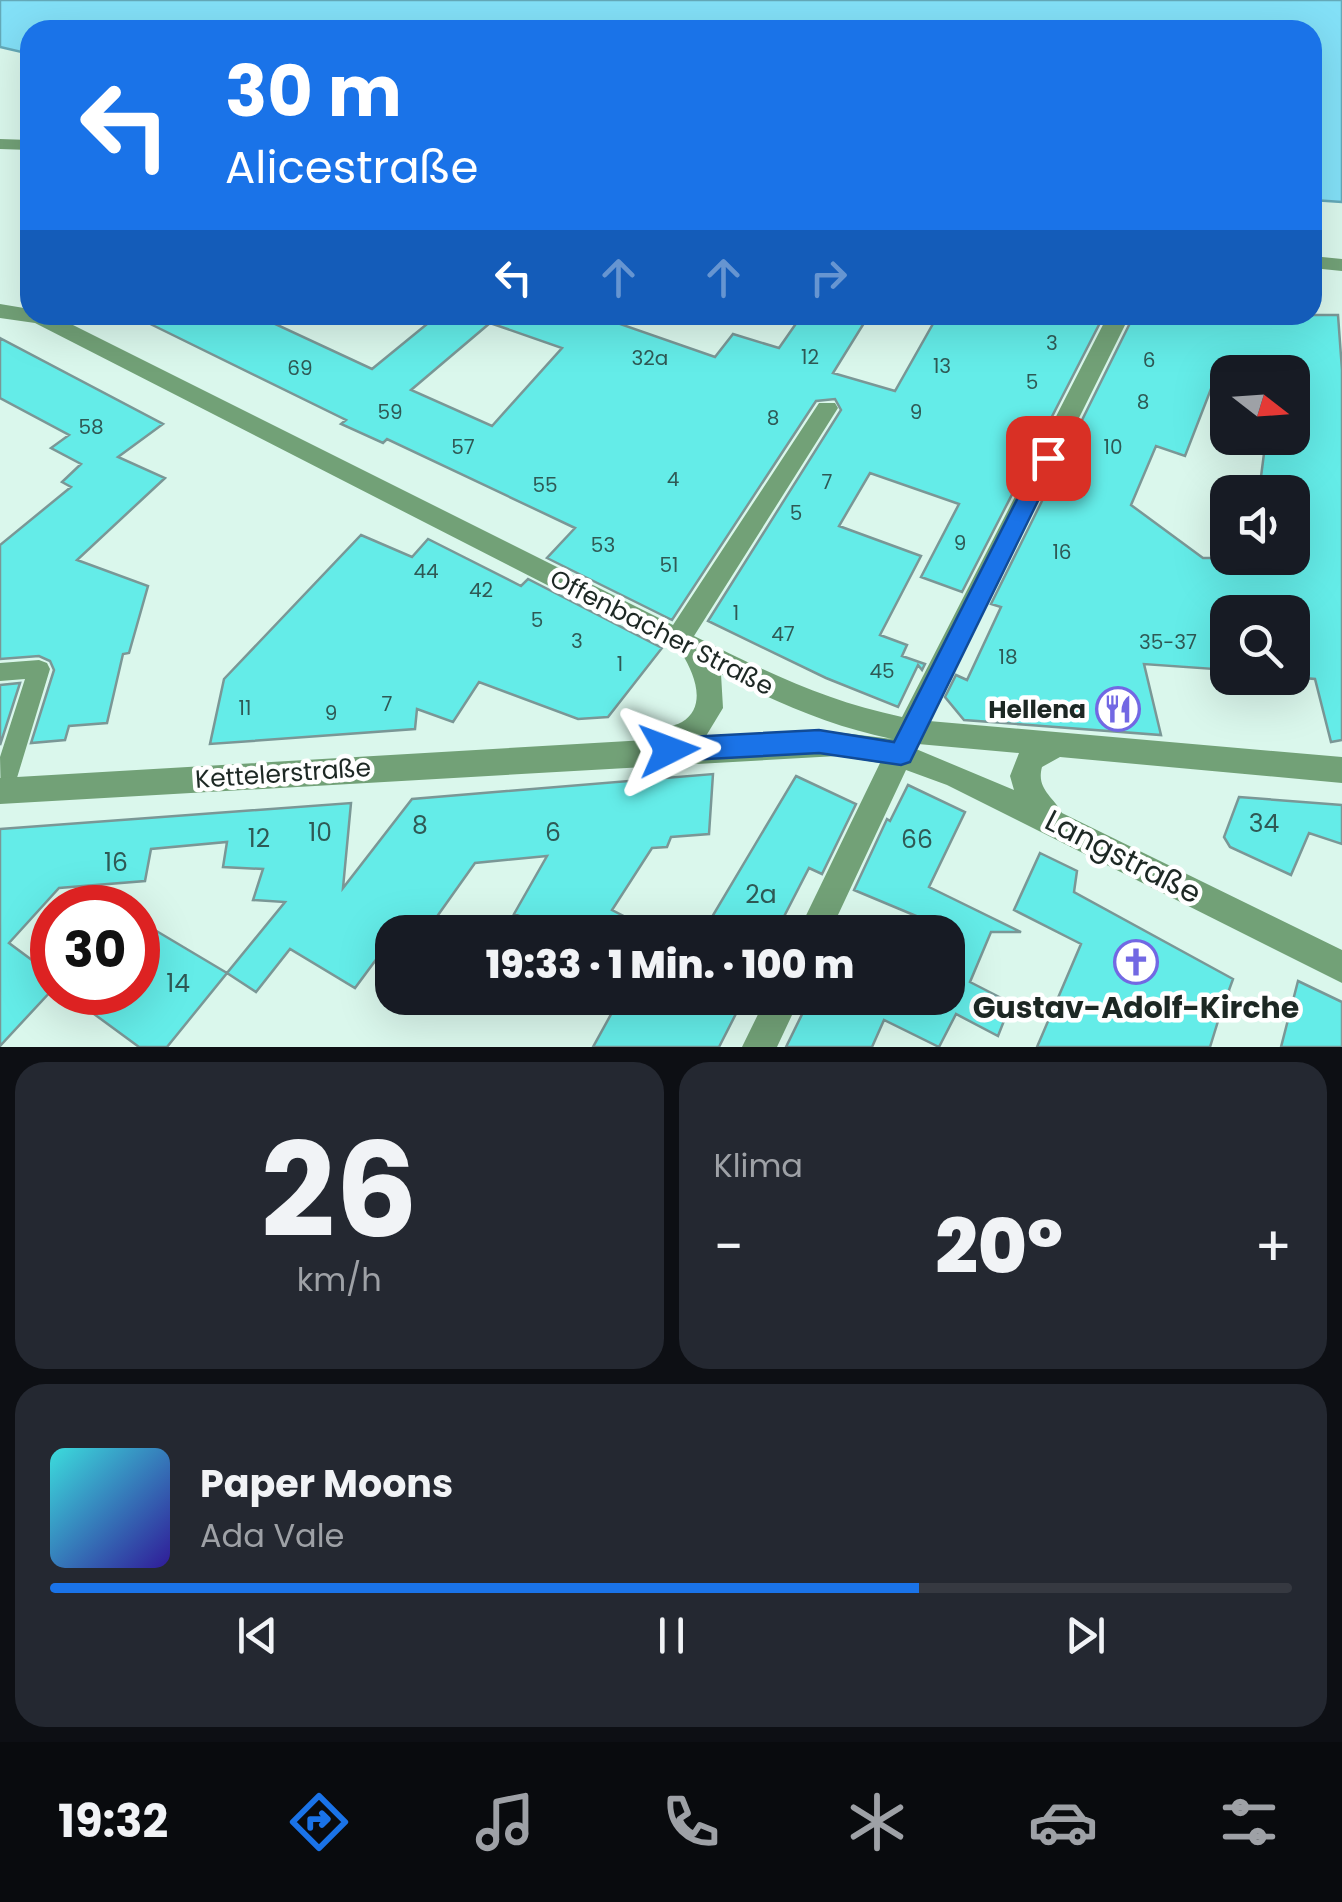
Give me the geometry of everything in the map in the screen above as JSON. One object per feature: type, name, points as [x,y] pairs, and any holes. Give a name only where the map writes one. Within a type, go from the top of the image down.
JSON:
[{"type":"street","name":"Offenbacher Straße","points":[[55,325],[791,697],[905,743],[1055,746],[1342,770]]},
{"type":"street","points":[[822,915],[1114,325]]},
{"type":"street","points":[[682,643],[826,408]]},
{"type":"street","name":"Kettelerstraße","points":[[566,755],[639,745],[686,734],[698,726],[708,708],[710,684],[702,660],[682,643]]},
{"type":"street","name":"Kettelerstraße","points":[[0,791],[566,755],[819,742],[905,743]]},
{"type":"street","name":"Langstraße","points":[[905,743],[1066,829],[1342,967]]},
{"type":"street","points":[[1055,746],[1039,751],[1029,760],[1027,787],[1033,802],[1066,829]]},
{"type":"street","points":[[758,1047],[774,1015]]},
{"type":"lane","points":[[0,672],[40,669],[0,791]]},
{"type":"water","points":[[0,0],[1342,0],[1342,202],[1322,201],[1322,20],[20,20],[20,52],[0,47]]},
{"type":"building","points":[[1322,315],[1338,315],[1342,370],[1342,740],[1331,742],[1315,679],[1310,679],[1310,595],[1210,595],[1210,669],[1144,664],[1161,735],[964,720],[945,697],[956,675],[967,680],[1001,607],[991,604],[1129,325],[1322,325]],"holes":[[[1210,355],[1310,355],[1310,455],[1264,455],[1261,475],[1310,475],[1310,575],[1210,575],[1210,558],[1203,558],[1131,505],[1156,446],[1185,456],[1210,391]]]},
{"type":"building","points":[[152,325],[277,325],[372,369],[426,325],[488,325],[411,390],[492,426],[562,348],[496,325],[623,325],[715,357],[733,334],[779,348],[795,325],[863,325],[833,373],[895,391],[932,325],[1099,325],[962,592],[921,577],[959,504],[870,473],[839,526],[921,556],[880,635],[907,645],[902,656],[925,664],[922,670],[918,665],[898,707],[826,678],[708,621],[841,410],[835,399],[816,401],[672,620],[547,558],[575,528],[387,439],[383,443],[341,424],[346,420]]},
{"type":"building","points":[[0,338],[163,424],[118,457],[165,478],[77,560],[148,586],[129,653],[123,654],[107,723],[69,726],[65,740],[31,743],[54,670],[50,661],[39,656],[0,659],[0,545],[71,487],[62,482],[81,464],[51,448],[69,435],[0,398]]},
{"type":"building","points":[[361,535],[412,557],[428,539],[521,586],[528,579],[662,648],[608,717],[578,719],[479,682],[453,722],[417,709],[415,729],[210,744],[224,679]]},
{"type":"building","points":[[20,683],[0,745],[0,685]]},
{"type":"building","points":[[713,774],[709,834],[671,837],[667,847],[652,848],[612,910],[622,915],[517,915],[547,856],[475,863],[438,915],[375,915],[375,961],[355,988],[290,949],[256,992],[227,973],[285,902],[253,900],[263,869],[223,867],[227,842],[151,849],[145,881],[30,885],[30,920],[9,943],[30,959],[30,1014],[0,1046],[0,829],[351,803],[343,888],[412,799]]},
{"type":"building","points":[[796,776],[856,804],[822,874],[809,868],[785,915],[713,915]]},
{"type":"building","points":[[908,785],[965,812],[929,887],[1021,932],[991,932],[970,982],[1011,1003],[998,1036],[958,1015],[965,1015],[965,915],[914,915],[854,890],[887,819],[890,821]]},
{"type":"building","points":[[1239,797],[1342,805],[1342,844],[1309,833],[1291,875],[1230,847],[1224,837]]},
{"type":"building","name":"Gustav-Adolf-Kirche","points":[[1040,853],[1077,871],[1074,892],[1233,979],[1229,990],[1233,1013],[1219,1018],[1210,1047],[1037,1047],[1081,944],[1014,910]]},
{"type":"building","points":[[160,933],[227,973],[167,1047],[139,1047],[95,1015],[160,1015]]},
{"type":"building","points":[[1298,981],[1342,1002],[1342,1047],[1281,1047]]},
{"type":"building","points":[[611,1015],[735,1015],[719,1047],[593,1047]]},
{"type":"building","points":[[802,1015],[955,1015],[939,1047],[884,1020],[872,1047],[786,1047]]},
{"type":"place","name":"Hellena","points":[[1118,709]]},
{"type":"place","name":"Gustav-Adolf-Kirche","points":[[1136,962]]},
{"type":"route","points":[[669,750],[819,742],[901,754],[1048,458]]}]
